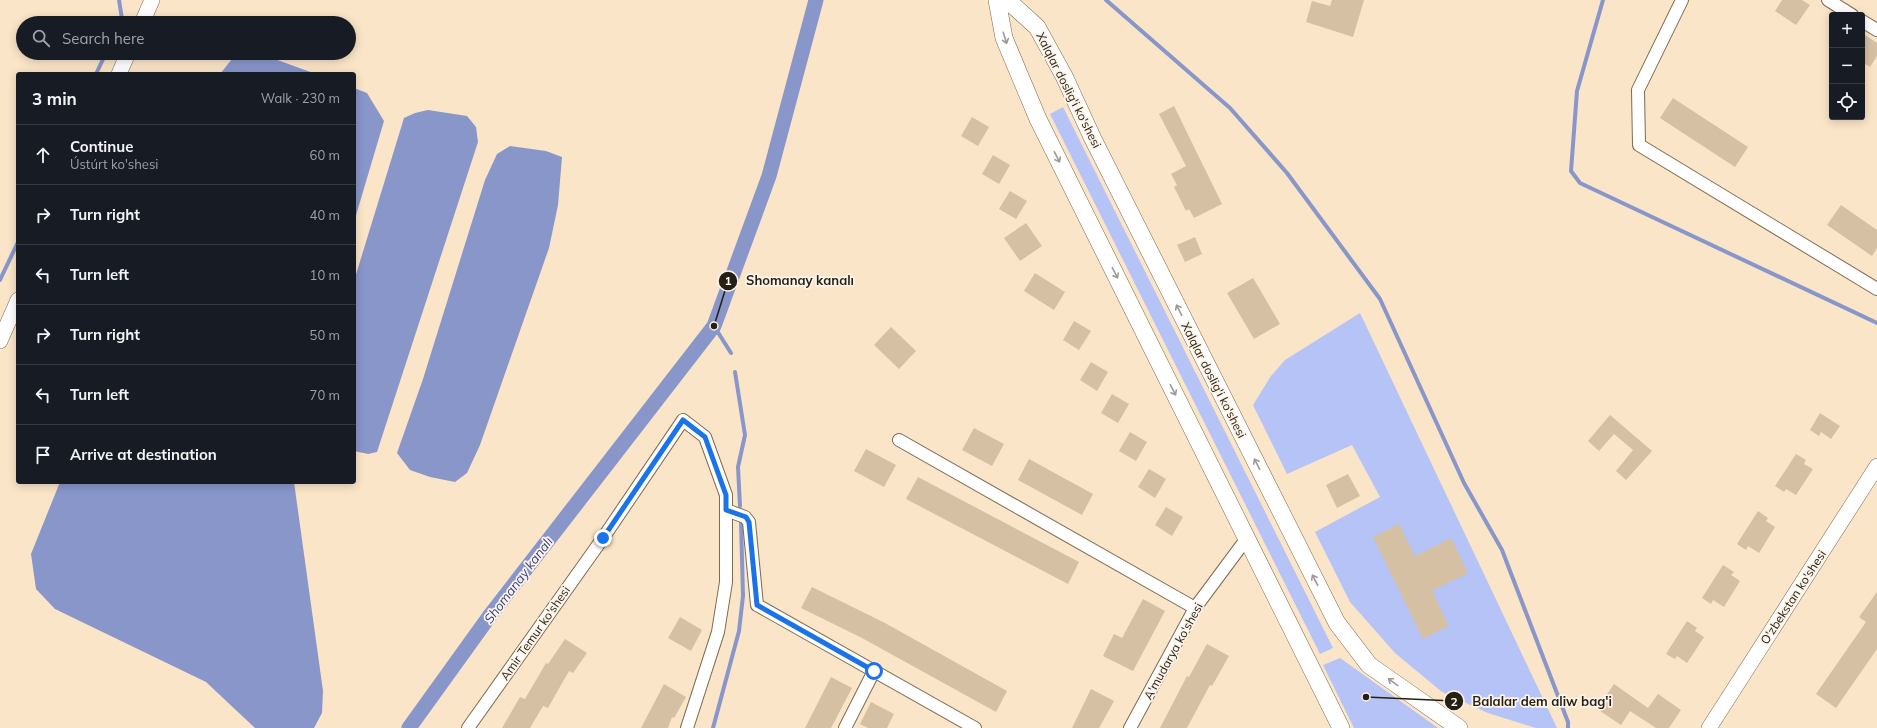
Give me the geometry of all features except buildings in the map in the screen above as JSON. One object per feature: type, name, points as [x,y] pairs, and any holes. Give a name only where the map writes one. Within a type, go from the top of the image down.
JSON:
[{"type":"main road","points":[[997,0],[1004,38],[1038,119],[1341,728]]},
{"type":"main road","name":"Xalqlar doslig'i ko'shesi","points":[[1007,0],[1037,28],[1064,76],[1093,140],[1337,623],[1369,664],[1459,728]]},
{"type":"street","points":[[145,16],[152,0]]},
{"type":"street","points":[[1682,0],[1638,90],[1639,145],[1877,289]]},
{"type":"street","points":[[1828,0],[1847,12]]},
{"type":"street","points":[[1865,23],[1877,30]]},
{"type":"street","points":[[120,72],[125,60]]},
{"type":"street","points":[[0,341],[16,305]]},
{"type":"street","name":"Amir Temur ko'shesi","points":[[468,728],[603,538],[683,420],[705,437],[726,495],[726,510]]},
{"type":"street","points":[[899,440],[1196,608]]},
{"type":"street","name":"O'zbekstan ko'shesi","points":[[1709,728],[1877,466]]},
{"type":"street","points":[[687,728],[719,625],[726,582],[726,510],[746,517],[749,522],[757,605],[975,728]]},
{"type":"street","name":"A'mudarya ko'shesi","points":[[1130,728],[1196,608],[1247,538]]},
{"type":"street","points":[[846,728],[874,671]]},
{"type":"shaded area","points":[[231,60],[277,60],[310,72],[222,72]]},
{"type":"shaded area","points":[[356,89],[367,93],[384,121],[356,215]]},
{"type":"shaded area","points":[[1063,107],[1333,648],[1320,654],[1050,114]]},
{"type":"shaded area","points":[[428,110],[467,116],[476,127],[478,142],[377,452],[368,454],[356,451],[356,274],[404,118],[415,113]]},
{"type":"shaded area","points":[[510,146],[546,151],[562,157],[558,205],[549,248],[480,445],[467,473],[455,482],[430,477],[410,470],[397,453],[423,379],[485,180],[497,154]]},
{"type":"shaded area","points":[[1360,313],[1557,728],[1536,728],[1488,713],[1442,692],[1395,653],[1350,602],[1315,532],[1380,497],[1352,445],[1287,474],[1253,405],[1271,376],[1285,360]]},
{"type":"shaded area","points":[[59,484],[294,484],[323,691],[322,713],[314,728],[255,728],[206,682],[55,609],[36,589],[31,554]]},
{"type":"shaded area","points":[[1340,658],[1438,728],[1354,728],[1323,665]]},
{"type":"waterway","points":[[119,0],[122,16]]},
{"type":"waterway","name":"Shomanay kanalı","points":[[409,728],[491,614],[714,326],[769,176],[816,0]]},
{"type":"waterway","points":[[1106,0],[1230,108],[1287,173],[1380,299],[1464,483],[1502,550],[1568,722],[1568,728]]},
{"type":"waterway","points":[[1603,0],[1577,91],[1571,171],[1580,183],[1877,323]]},
{"type":"waterway","points":[[97,72],[103,60]]},
{"type":"waterway","points":[[0,280],[16,246]]},
{"type":"waterway","points":[[714,326],[731,353]]},
{"type":"waterway","points":[[735,372],[745,435],[738,467],[740,506]]},
{"type":"waterway","points":[[713,728],[739,631],[743,596],[741,522]]},
{"type":"place","name":"Shomanay kanalı","points":[[714,326]]},
{"type":"place","name":"Balalar dem aliw bag'i","points":[[1366,697]]},
{"type":"route","points":[[603,538],[683,420],[705,437],[726,495],[726,510],[746,517],[749,522],[757,605],[874,671]]}]
